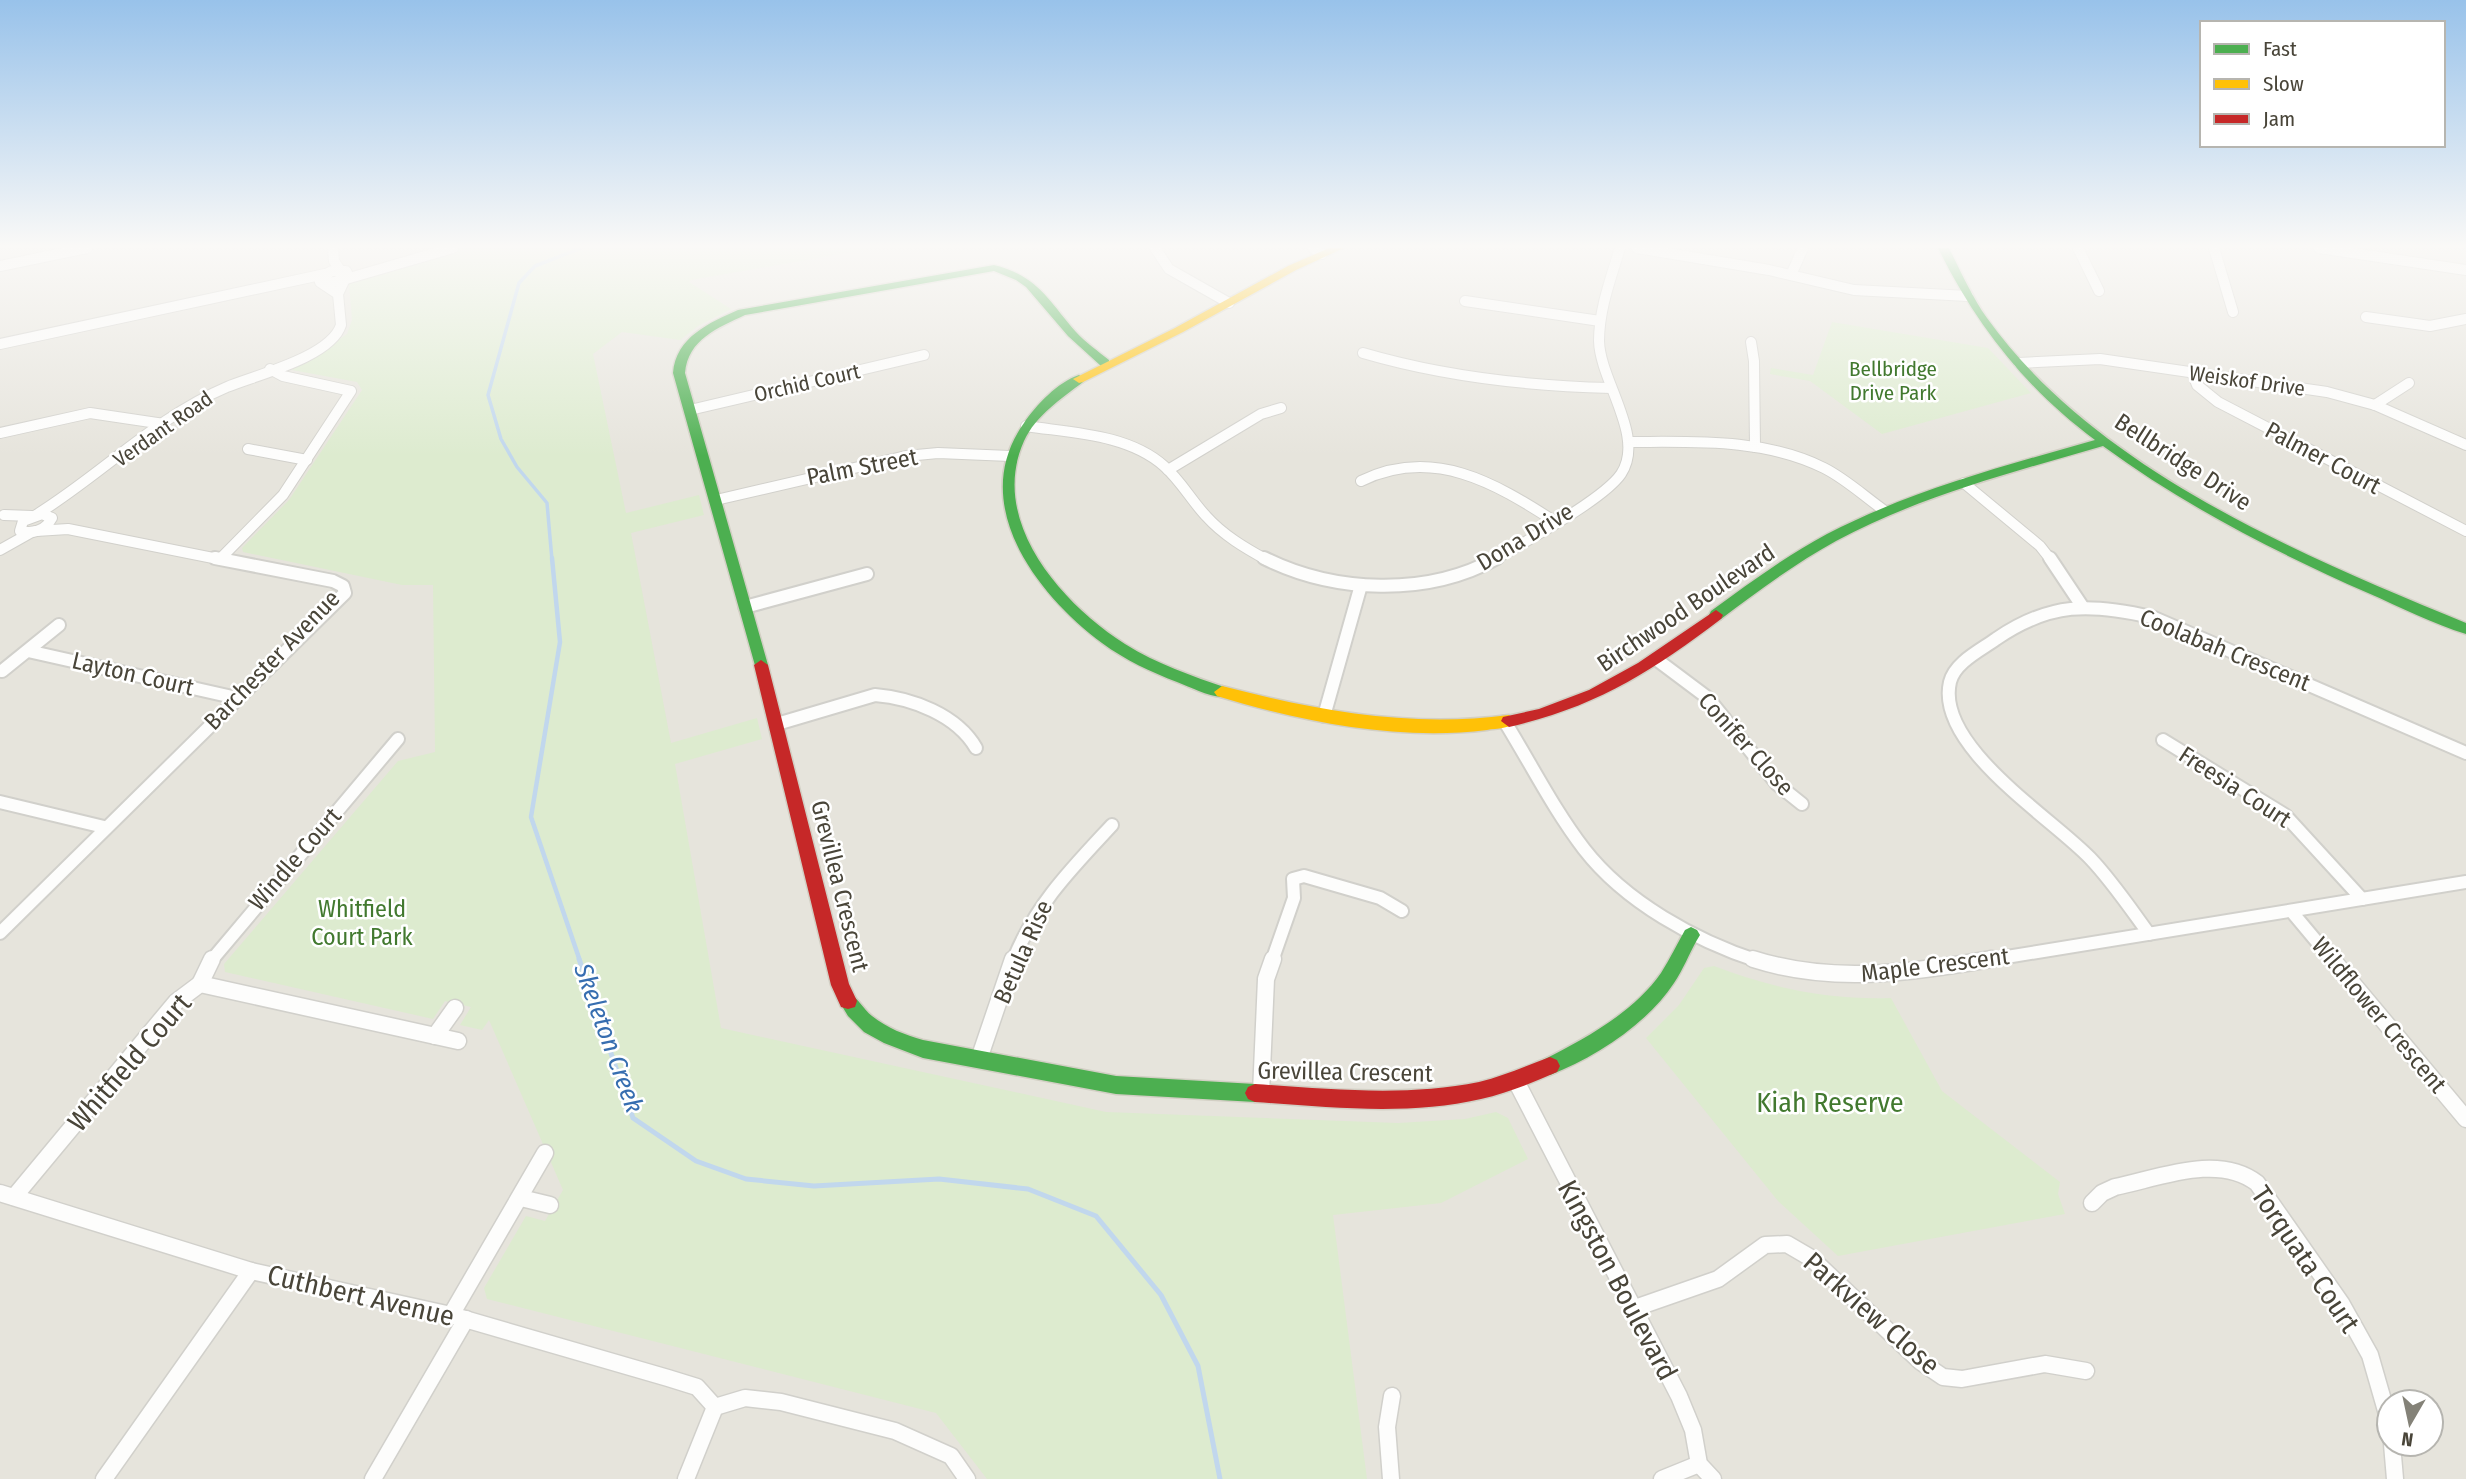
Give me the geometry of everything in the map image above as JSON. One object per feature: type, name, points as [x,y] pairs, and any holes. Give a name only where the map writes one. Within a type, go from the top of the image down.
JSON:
[{"type":"street","points":[[0,344],[130,317]]},
{"type":"street","name":"Verdant Road","points":[[18,527],[34,515],[69,497],[164,424],[212,394],[321,348],[337,334],[342,323],[341,317]]},
{"type":"street","name":"Grevillea Crescent","points":[[730,317],[721,320],[698,336],[679,364],[777,724],[840,985],[852,1008],[869,1024],[897,1041],[923,1049],[1116,1085],[1376,1100],[1433,1098],[1517,1083],[1590,1046],[1634,1013],[1664,982],[1691,935]]},
{"type":"street","name":"Grevillea Crescent","points":[[1058,317],[1069,332],[1105,363]]},
{"type":"street","name":"Birchwood Boulevard","points":[[1203,317],[1152,345],[1105,363],[1048,399],[1026,426],[1010,456],[1006,500],[1013,525],[1051,588],[1079,619],[1142,662],[1187,682],[1232,697],[1324,716],[1409,727],[1456,728],[1505,722],[1578,702],[1617,686],[1828,539],[1885,511],[1964,483],[2107,441]]},
{"type":"street","points":[[1576,317],[1600,321]]},
{"type":"street","points":[[1601,317],[1601,358],[1629,442],[1755,447],[1794,455],[1824,468],[1885,511]]},
{"type":"street","name":"Bellbridge Drive","points":[[1982,317],[1991,331],[2042,387],[2107,441],[2190,497],[2249,531],[2365,587],[2466,629]]},
{"type":"street","points":[[2366,317],[2436,326],[2456,324],[2466,319]]},
{"type":"street","points":[[1751,342],[1757,355],[1752,409],[1755,447]]},
{"type":"street","points":[[1363,353],[1414,369],[1494,384],[1611,388]]},
{"type":"street","name":"Orchid Court","points":[[690,410],[924,355]]},
{"type":"street","name":"Weiskof Drive","points":[[2019,363],[2100,359],[2326,392],[2375,405],[2466,446]]},
{"type":"street","points":[[220,559],[271,509],[307,460],[351,391],[283,376],[270,369]]},
{"type":"street","name":"Palmer Court","points":[[2192,372],[2197,385],[2218,402],[2466,531]]},
{"type":"street","points":[[2375,405],[2409,383]]},
{"type":"street","points":[[1168,470],[1261,414],[1282,408]]},
{"type":"street","points":[[0,433],[90,413],[164,424]]},
{"type":"street","name":"Dona Drive","points":[[1026,426],[1112,441],[1153,458],[1168,470],[1216,527],[1261,559],[1314,578],[1361,584],[1406,584],[1466,572],[1492,560],[1619,478],[1626,466],[1629,442]]},
{"type":"street","points":[[248,449],[307,460]]},
{"type":"street","name":"Palm Street","points":[[716,500],[906,456],[938,453],[1010,456]]},
{"type":"street","points":[[1361,481],[1381,473],[1416,468],[1458,469],[1487,479],[1553,521]]},
{"type":"street","points":[[1964,483],[2040,546],[2057,566],[2082,606]]},
{"type":"street","name":"Verdant Road","points":[[34,532],[52,518],[69,497]]},
{"type":"street","points":[[2,514],[47,514],[52,518]]},
{"type":"street","points":[[2,514],[22,532],[34,532]]},
{"type":"street","name":"Barchester Avenue","points":[[52,518],[68,529]]},
{"type":"street","points":[[1,549],[18,527]]},
{"type":"street","name":"Barchester Avenue","points":[[0,933],[104,827],[345,593],[343,586],[333,582],[68,529],[34,532]]},
{"type":"street","points":[[1,549],[34,532]]},
{"type":"street","points":[[745,607],[867,574]]},
{"type":"street","points":[[1324,716],[1361,584]]},
{"type":"street","name":"Coolabah Crescent","points":[[2149,934],[2089,858],[1966,742],[1949,709],[1950,681],[1970,658],[2018,622],[2046,611],[2082,606],[2124,610],[2180,627],[2466,753]]},
{"type":"street","name":"Layton Court","points":[[2,671],[59,625]]},
{"type":"street","name":"Layton Court","points":[[28,651],[237,698]]},
{"type":"street","name":"Conifer Close","points":[[1656,659],[1708,698],[1777,784],[1802,804]]},
{"type":"street","points":[[777,724],[875,695],[890,695],[916,701],[967,734],[976,748]]},
{"type":"street","name":"Maple Crescent","points":[[1505,722],[1585,851],[1630,892],[1691,935],[1740,956],[1794,971],[1828,975],[1894,975],[2466,882]]},
{"type":"street","name":"Windle Court","points":[[200,984],[214,954],[398,739]]},
{"type":"street","name":"Freesia Court","points":[[2163,740],[2285,816],[2309,838],[2362,899]]},
{"type":"street","points":[[0,802],[104,827]]},
{"type":"street","name":"Betula Rise","points":[[979,1059],[1037,911],[1050,891],[1112,825]]},
{"type":"street","points":[[1261,1093],[1266,979],[1294,898],[1293,880],[1304,876],[1380,898],[1402,911]]},
{"type":"street","name":"Wildflower Crescent","points":[[2292,912],[2465,1116]]},
{"type":"street","name":"Whitfield Court","points":[[7,1195],[176,1002],[200,984],[458,1041]]},
{"type":"street","points":[[435,1036],[455,1008]]},
{"type":"street","name":"Kingston Boulevard","points":[[1517,1083],[1679,1396],[1693,1430],[1699,1464]]},
{"type":"street","points":[[373,1479],[545,1153]]},
{"type":"street","name":"Torquata Court","points":[[2092,1203],[2115,1186],[2214,1167],[2244,1173],[2267,1196],[2341,1303],[2370,1355],[2380,1388]]},
{"type":"street","name":"Cuthbert Avenue","points":[[7,1195],[251,1270],[459,1317],[697,1387],[715,1407]]},
{"type":"street","points":[[522,1198],[550,1205]]},
{"type":"street","name":"Parkview Close","points":[[1632,1309],[1718,1279],[1765,1245],[1787,1244],[1811,1258],[1921,1362],[1943,1377],[1962,1380],[2045,1364],[2085,1371]]},
{"type":"street","points":[[104,1479],[251,1270]]},
{"type":"street","points":[[1391,1479],[1386,1441],[1387,1414],[1392,1396]]},
{"type":"street","points":[[686,1479],[715,1407],[745,1398],[781,1402],[895,1431],[951,1456],[967,1479]]},
{"type":"street","points":[[2393,1458],[2395,1479]]},
{"type":"street","points":[[1662,1479],[1699,1464],[1713,1479]]},
{"type":"shaded area","points":[[0,317],[2466,317],[2466,1479],[0,1479]]},
{"type":"green space","name":"Whitfield Court Park","points":[[352,317],[715,317],[680,340],[622,332],[593,354],[626,513],[699,495],[704,515],[631,533],[671,743],[757,718],[762,739],[675,764],[721,1028],[1106,1112],[1398,1123],[1465,1119],[1496,1112],[1508,1118],[1528,1159],[1441,1203],[1333,1215],[1367,1479],[987,1479],[936,1413],[487,1299],[484,1288],[526,1216],[545,1221],[563,1190],[489,1020],[482,1030],[460,1025],[471,1007],[445,1001],[433,1019],[225,972],[224,964],[398,761],[435,752],[433,585],[402,585],[243,552],[242,548],[289,500],[362,390],[357,382],[292,370],[347,334]]},
{"type":"green space","name":"Bellbridge Drive Park","points":[[1832,322],[1988,348],[2031,393],[1882,434],[1810,381],[1770,374],[1771,368],[1813,375]]},
{"type":"green space","name":"Kiah Reserve","points":[[1714,966],[1757,981],[1823,995],[1891,998],[1942,1091],[2060,1182],[2058,1194],[2065,1214],[1838,1256],[1778,1201],[1646,1038],[1679,1005],[1704,968]]},
{"type":"waterway","name":"Skeleton Creek","points":[[510,317],[488,395],[501,439],[517,467],[547,503],[552,560]]},
{"type":"waterway","name":"Skeleton Creek","points":[[552,558],[560,642],[531,817],[580,961]]},
{"type":"waterway","name":"Skeleton Creek","points":[[579,959],[633,1118],[696,1161],[746,1179],[814,1186],[939,1179],[1028,1189],[1096,1216],[1161,1295],[1198,1366],[1220,1479]]},
{"type":"traffic: fast","points":[[731,317],[710,327],[691,342],[680,361],[679,373],[761,665]]},
{"type":"traffic: fast","points":[[1059,317],[1080,342],[1105,363]]},
{"type":"traffic: fast","points":[[1981,317],[2038,384],[2090,431],[2147,472],[2208,510],[2272,543],[2336,574],[2466,629]]},
{"type":"traffic: fast","points":[[1079,379],[1040,408],[1017,441],[1008,476],[1011,511],[1024,547],[1045,580],[1074,612],[1107,639],[1163,670],[1222,692]]},
{"type":"traffic: fast","points":[[1716,615],[1801,555],[1897,507],[1966,482],[2107,441]]},
{"type":"traffic: fast","points":[[1550,1066],[1597,1041],[1640,1009],[1668,978],[1691,935]]},
{"type":"traffic: fast","points":[[848,1001],[871,1026],[923,1049],[1116,1085],[1255,1093]]},
{"type":"traffic: slow","points":[[1079,379],[1203,317]]},
{"type":"traffic: slow","points":[[1222,692],[1329,717],[1400,726],[1473,726],[1509,721]]},
{"type":"traffic: jam","points":[[1509,721],[1568,705],[1619,682],[1716,615]]},
{"type":"traffic: jam","points":[[761,665],[840,985],[848,1001]]},
{"type":"traffic: jam","points":[[1255,1093],[1367,1099],[1443,1096],[1515,1081],[1550,1066]]}]
